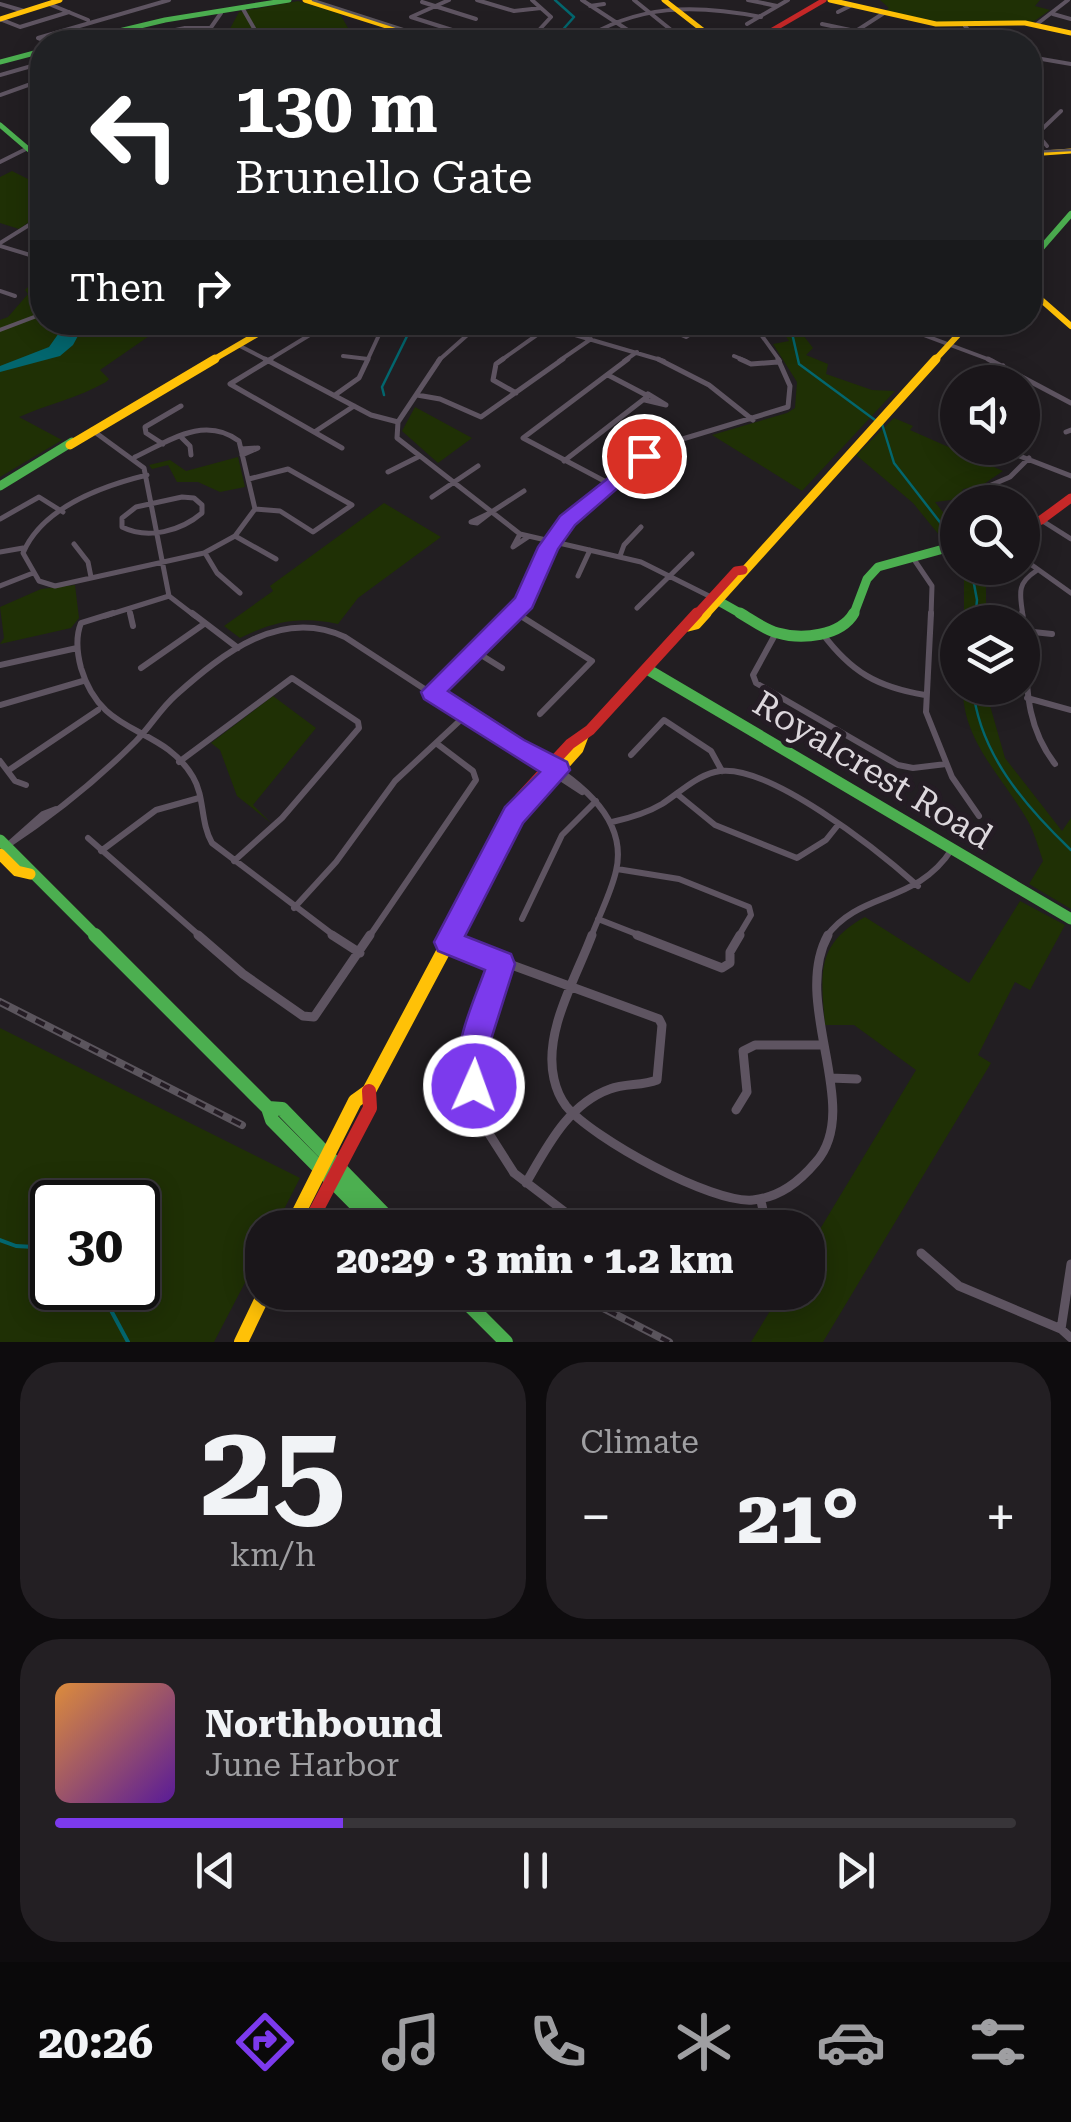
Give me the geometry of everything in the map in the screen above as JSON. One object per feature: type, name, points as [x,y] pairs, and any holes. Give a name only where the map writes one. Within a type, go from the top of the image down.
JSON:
[{"type":"main road","points":[[300,1],[397,30]]},
{"type":"main road","points":[[121,30],[300,1],[403,30]]},
{"type":"main road","points":[[772,30],[822,1],[964,26],[1037,24],[1071,32]]},
{"type":"main road","points":[[0,19],[54,2]]},
{"type":"main road","points":[[669,4],[701,30]]},
{"type":"main road","points":[[0,62],[30,54]]},
{"type":"main road","points":[[0,125],[30,148]]},
{"type":"main road","points":[[1042,148],[1071,149]]},
{"type":"main road","points":[[1042,151],[1071,149]]},
{"type":"main road","points":[[1042,246],[1071,214]]},
{"type":"main road","points":[[1042,302],[1071,326]]},
{"type":"main road","points":[[0,486],[257,335]]},
{"type":"main road","points":[[300,1210],[355,1101],[369,1091],[520,807],[520,798],[688,626],[696,624],[714,598],[958,335]]},
{"type":"main road","points":[[1041,520],[1071,498]]},
{"type":"main road","points":[[714,598],[776,633],[801,638],[852,619],[867,580],[878,567],[940,550]]},
{"type":"main road","name":"Royalcrest Road","points":[[647,669],[1071,919]]},
{"type":"main road","points":[[2,847],[268,1108],[272,1120],[362,1210]]},
{"type":"main road","points":[[317,1210],[370,1108],[369,1091]]},
{"type":"main road","points":[[268,1108],[282,1109],[380,1210]]},
{"type":"main road","points":[[241,1342],[256,1310]]},
{"type":"main road","points":[[474,1310],[506,1342]]},
{"type":"street","points":[[61,30],[169,0]]},
{"type":"street","points":[[449,0],[410,17],[452,30]]},
{"type":"street","points":[[477,0],[514,10],[542,8]]},
{"type":"street","points":[[532,0],[550,18],[540,30]]},
{"type":"street","points":[[582,0],[626,30]]},
{"type":"street","points":[[634,0],[671,30]]},
{"type":"street","points":[[748,0],[778,6]]},
{"type":"street","points":[[748,24],[788,0]]},
{"type":"street","points":[[1037,24],[1068,0]]},
{"type":"street","points":[[54,2],[89,20]]},
{"type":"street","points":[[422,2],[476,19]]},
{"type":"street","points":[[0,4],[24,11]]},
{"type":"street","points":[[589,6],[604,4]]},
{"type":"street","points":[[592,30],[669,4],[695,4],[761,17]]},
{"type":"street","points":[[858,30],[877,8]]},
{"type":"street","points":[[243,10],[255,30]]},
{"type":"street","points":[[0,19],[18,28],[69,12]]},
{"type":"street","points":[[175,30],[209,28],[221,13]]},
{"type":"street","points":[[1052,14],[1071,19]]},
{"type":"street","points":[[822,24],[852,30]]},
{"type":"street","points":[[964,26],[968,30]]},
{"type":"street","points":[[1042,60],[1071,64]]},
{"type":"street","points":[[0,75],[30,66]]},
{"type":"street","points":[[0,95],[30,84]]},
{"type":"street","points":[[1042,129],[1061,111]]},
{"type":"street","points":[[1042,140],[1047,146]]},
{"type":"street","points":[[0,162],[30,155]]},
{"type":"street","points":[[0,244],[30,225]]},
{"type":"street","points":[[0,244],[30,255]]},
{"type":"street","points":[[0,291],[15,296]]},
{"type":"street","points":[[0,330],[30,318]]},
{"type":"street","points":[[311,335],[230,385],[342,448]]},
{"type":"street","points":[[335,395],[360,378],[378,335]]},
{"type":"street","points":[[464,335],[447,349],[398,422],[397,438],[490,513],[524,535],[620,556],[671,575],[714,598]]},
{"type":"street","points":[[516,393],[493,380],[496,364],[534,335]]},
{"type":"street","points":[[576,335],[637,352],[715,387],[753,420]]},
{"type":"street","points":[[432,692],[516,613],[552,542],[568,520],[610,484],[659,447],[783,410],[791,402],[792,386],[760,335]]},
{"type":"street","points":[[925,335],[1000,365]]},
{"type":"street","points":[[416,395],[448,402],[478,417],[591,339]]},
{"type":"street","points":[[240,346],[375,417],[398,422]]},
{"type":"street","points":[[610,484],[524,440],[524,436],[637,352]]},
{"type":"street","points":[[343,356],[368,359]]},
{"type":"street","points":[[734,356],[751,364],[778,362]]},
{"type":"street","points":[[564,461],[646,397],[607,375]]},
{"type":"street","points":[[1040,386],[1071,402]]},
{"type":"street","points":[[164,444],[146,434],[145,426],[181,406]]},
{"type":"street","points":[[316,431],[354,406]]},
{"type":"street","points":[[23,548],[33,573],[42,584],[51,586],[204,553],[234,536],[255,509],[238,438],[214,426],[135,457]]},
{"type":"street","points":[[94,431],[135,457],[146,475],[169,596],[238,648]]},
{"type":"street","points":[[181,437],[192,455]]},
{"type":"street","points":[[388,472],[418,457]]},
{"type":"street","points":[[1040,463],[1071,476]]},
{"type":"street","points":[[994,485],[1024,465]]},
{"type":"street","points":[[432,497],[478,466]]},
{"type":"street","points":[[249,479],[288,469],[352,506],[315,532],[280,510],[255,509]]},
{"type":"street","points":[[0,552],[23,548],[36,529],[62,512],[122,481],[146,475]]},
{"type":"street","points":[[490,513],[524,490]]},
{"type":"street","points":[[0,519],[39,498],[62,512]]},
{"type":"street","points":[[191,498],[203,508],[194,521],[156,531],[133,534],[121,524],[128,512],[152,504],[191,498]]},
{"type":"street","points":[[1041,520],[1071,539]]},
{"type":"street","points":[[620,556],[624,545],[641,526]]},
{"type":"street","points":[[234,536],[276,559]]},
{"type":"street","points":[[74,544],[88,562],[91,578]]},
{"type":"street","points":[[578,576],[590,550]]},
{"type":"street","points":[[204,553],[217,573],[240,592]]},
{"type":"street","points":[[637,608],[692,554]]},
{"type":"street","points":[[912,557],[932,586],[927,716],[946,764],[979,816]]},
{"type":"street","points":[[0,586],[33,573]]},
{"type":"street","points":[[1040,573],[1071,592]]},
{"type":"street","points":[[169,596],[80,623],[76,631],[83,681],[98,710],[144,734],[179,762],[195,781],[208,838],[294,908],[360,953]]},
{"type":"street","points":[[129,609],[133,626]]},
{"type":"street","points":[[516,613],[592,660],[540,714]]},
{"type":"street","points":[[141,668],[204,624]]},
{"type":"street","points":[[2,847],[16,843],[144,734],[168,702],[238,648],[278,628],[326,628],[552,769],[592,798],[612,822],[617,869],[570,988],[551,1045],[549,1072],[561,1101],[572,1115],[704,1192],[736,1201],[761,1201],[804,1178],[822,1152],[831,1119],[830,1078],[813,978],[824,939],[856,908],[918,886],[936,871],[952,849]]},
{"type":"street","points":[[1040,632],[1052,634]]},
{"type":"street","points":[[776,633],[753,675],[756,683],[898,764],[913,768],[946,764]]},
{"type":"street","points":[[822,633],[853,673],[884,688],[925,695]]},
{"type":"street","points":[[0,665],[77,648]]},
{"type":"street","points":[[473,650],[502,668]]},
{"type":"street","points":[[179,762],[292,678],[358,722],[359,728],[282,818],[234,861]]},
{"type":"street","points":[[0,705],[83,681]]},
{"type":"street","points":[[1040,702],[1071,710]]},
{"type":"street","points":[[1029,705],[1040,745],[1055,764]]},
{"type":"street","points":[[10,770],[98,710]]},
{"type":"street","points":[[294,908],[336,862],[395,781],[467,714]]},
{"type":"street","points":[[631,755],[664,720],[711,750],[722,771]]},
{"type":"street","points":[[88,838],[243,974],[303,1016],[318,1014],[476,780],[473,772],[436,743]]},
{"type":"street","points":[[0,762],[26,786]]},
{"type":"street","points":[[612,822],[648,812],[693,782],[722,771],[760,778],[883,854],[918,886]]},
{"type":"street","points":[[677,794],[715,826],[797,858],[826,840],[838,825]]},
{"type":"street","points":[[101,851],[156,810],[198,798]]},
{"type":"street","points":[[522,919],[562,835],[592,798]]},
{"type":"street","points":[[598,919],[722,968],[730,963],[730,952],[751,915],[749,907],[687,882],[617,869]]},
{"type":"street","points":[[448,942],[659,1019],[662,1027],[658,1045],[660,1072],[655,1082],[606,1090],[572,1115],[548,1144],[526,1184]]},
{"type":"street","points":[[501,964],[480,1019],[471,1063],[489,1137],[514,1173],[561,1210]]},
{"type":"street","points":[[736,1110],[746,1092],[743,1051],[755,1045],[824,1045]]},
{"type":"street","points":[[830,1078],[857,1078]]},
{"type":"street","points":[[761,1201],[763,1210]]},
{"type":"street","points":[[921,1253],[959,1286],[1061,1329],[1071,1338]]},
{"type":"street","points":[[1061,1329],[1071,1264]]},
{"type":"green space","points":[[880,0],[1040,0],[1035,6],[1050,10],[1033,22],[943,23],[885,11],[889,8]]},
{"type":"green space","points":[[298,1],[340,14],[349,30],[229,30],[239,12]]},
{"type":"green space","points":[[12,171],[30,180],[30,221],[19,229],[0,223],[0,177]]},
{"type":"green space","points":[[30,285],[30,335],[151,335],[100,370],[109,379],[106,382],[19,417],[62,440],[0,477],[0,320],[8,317],[28,294],[25,290]]},
{"type":"green space","points":[[785,335],[803,335],[813,348],[806,355],[828,364],[826,374],[872,390],[895,391],[802,491],[712,435],[795,408],[797,382],[773,344],[789,341]]},
{"type":"green space","points":[[415,407],[472,438],[438,463],[402,431]]},
{"type":"green space","points":[[894,418],[940,443],[940,465],[989,465],[1003,471],[982,485],[940,485],[940,501],[935,502],[940,508],[940,536],[913,503],[856,455]]},
{"type":"green space","points":[[238,457],[245,487],[220,492],[198,482],[177,482],[168,465],[152,469],[149,465],[170,460],[186,471]]},
{"type":"green space","points":[[384,503],[441,537],[358,598],[338,624],[288,622],[240,638],[224,626],[273,591],[270,586]]},
{"type":"green space","points":[[75,585],[79,618],[71,628],[0,644],[4,638],[0,607],[41,589]]},
{"type":"green space","points":[[964,585],[986,585],[986,605],[964,605]]},
{"type":"green space","points":[[273,696],[316,728],[253,805],[271,823],[237,796],[220,750],[211,743]]},
{"type":"green space","points":[[965,705],[990,705],[1005,758],[1062,831],[1071,818],[1071,909],[1029,884],[1043,861],[1038,847],[1029,823],[977,743]]},
{"type":"green space","points":[[1020,901],[1065,925],[1030,990],[1015,982],[978,1055],[991,1063],[823,1342],[751,1342],[771,1310],[825,1310],[825,1221],[916,1070],[854,1025],[825,1025],[823,976],[829,950],[849,927],[865,917],[969,983]]},
{"type":"green space","points":[[0,1028],[300,1178],[284,1210],[245,1210],[245,1283],[214,1342],[0,1342]]},
{"type":"water","points":[[58,335],[78,335],[60,356],[0,372],[0,366],[49,347]]},
{"type":"waterway","points":[[555,0],[574,17],[563,30]]},
{"type":"waterway","points":[[384,395],[382,387],[408,335]]},
{"type":"waterway","points":[[792,335],[799,364],[875,420]]},
{"type":"waterway","points":[[882,424],[894,463],[940,522]]},
{"type":"waterway","points":[[974,585],[977,605]]},
{"type":"waterway","points":[[976,705],[984,735],[1007,777],[1071,850]]},
{"type":"waterway","points":[[0,1240],[30,1247]]},
{"type":"waterway","points":[[111,1310],[128,1342]]},
{"type":"tram line","points":[[313,0],[406,30]]},
{"type":"tram line","points":[[1042,151],[1071,150]]},
{"type":"railway","points":[[0,1002],[242,1125]]},
{"type":"railway","points":[[607,1310],[669,1342]]},
{"type":"traffic: fast","points":[[123,30],[289,0]]},
{"type":"traffic: fast","points":[[0,62],[30,54]]},
{"type":"traffic: fast","points":[[0,125],[30,151]]},
{"type":"traffic: fast","points":[[1042,247],[1071,214]]},
{"type":"traffic: fast","points":[[0,486],[72,442]]},
{"type":"traffic: fast","points":[[715,599],[776,633],[807,637],[837,629],[852,619],[867,579],[878,567],[940,550]]},
{"type":"traffic: fast","points":[[647,669],[1071,919]]},
{"type":"traffic: fast","points":[[0,840],[268,1108],[272,1120],[361,1210]]},
{"type":"traffic: fast","points":[[268,1108],[282,1109],[380,1210]]},
{"type":"traffic: fast","points":[[474,1310],[506,1342]]},
{"type":"traffic: slow","points":[[0,19],[60,0]]},
{"type":"traffic: slow","points":[[305,0],[399,30]]},
{"type":"traffic: slow","points":[[664,0],[703,30]]},
{"type":"traffic: slow","points":[[830,0],[936,24],[1025,23],[1071,33]]},
{"type":"traffic: slow","points":[[1042,153],[1071,151]]},
{"type":"traffic: slow","points":[[1042,301],[1071,326]]},
{"type":"traffic: slow","points":[[70,445],[256,335]]},
{"type":"traffic: slow","points":[[688,626],[696,624],[958,335]]},
{"type":"traffic: slow","points":[[520,807],[529,804],[578,749],[583,736]]},
{"type":"traffic: slow","points":[[0,854],[17,871],[30,874]]},
{"type":"traffic: slow","points":[[300,1210],[355,1101],[369,1091],[459,922]]},
{"type":"traffic: slow","points":[[241,1342],[256,1310]]},
{"type":"traffic: jam","points":[[773,30],[824,0]]},
{"type":"traffic: jam","points":[[1040,520],[1071,498]]},
{"type":"traffic: jam","points":[[459,922],[520,807],[520,798],[570,744],[590,730],[736,571],[743,570]]},
{"type":"traffic: jam","points":[[316,1210],[370,1108],[369,1091]]},
{"type":"route","points":[[474,1086],[473,1049],[501,964],[448,942],[514,815],[558,770],[432,692],[524,603],[549,547],[568,520],[644,456]]}]
